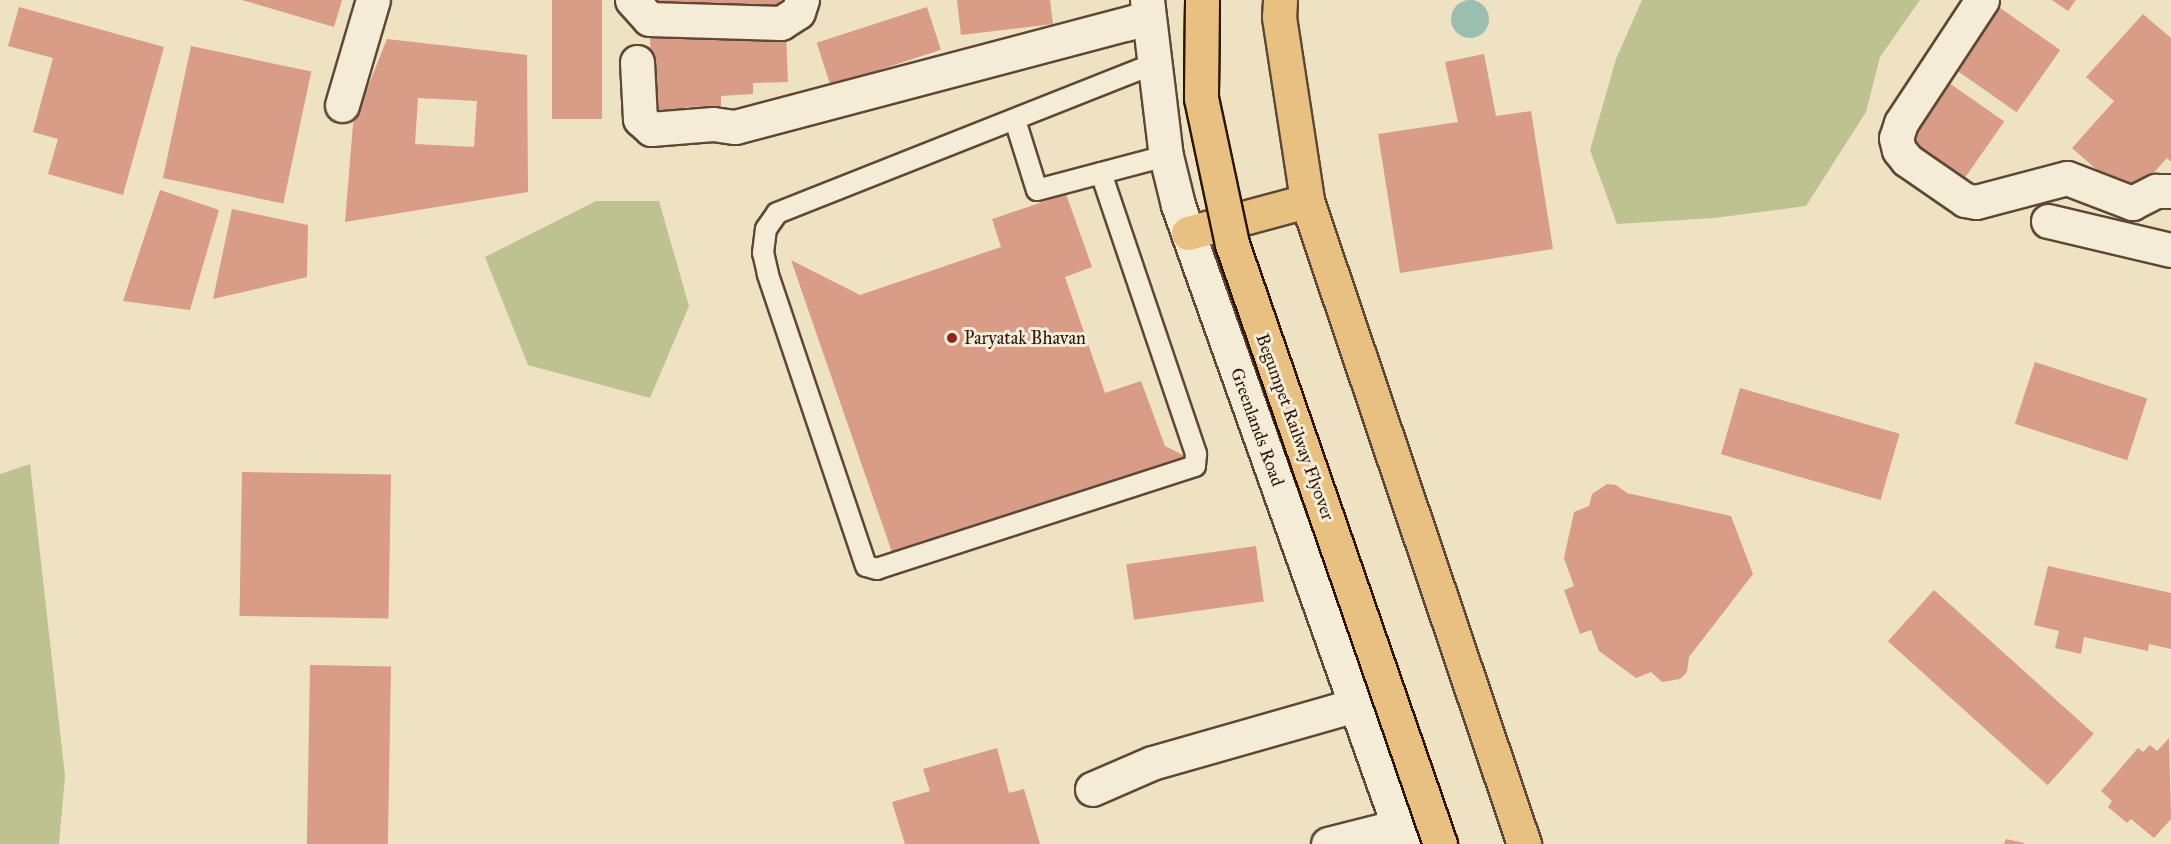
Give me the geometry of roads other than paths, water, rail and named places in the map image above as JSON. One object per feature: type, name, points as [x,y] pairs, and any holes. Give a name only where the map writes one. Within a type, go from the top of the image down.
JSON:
[{"type":"main road","name":"Begumpet Railway Flyover","points":[[1202,0],[1201,98],[1232,244],[1440,844]]},
{"type":"main road","points":[[1280,0],[1279,17],[1307,201],[1524,844]]},
{"type":"main road","points":[[1188,233],[1307,201]]},
{"type":"street","points":[[342,105],[373,0]]},
{"type":"street","points":[[632,0],[649,19],[781,23],[798,12],[802,0]]},
{"type":"street","points":[[1982,0],[1901,123],[1896,138],[1899,150],[1965,200],[1976,202],[2067,178],[2132,203],[2156,191],[2171,192]]},
{"type":"street","points":[[637,62],[640,119],[651,129],[713,124],[735,127],[1148,9]]},
{"type":"street","name":"Greenlands Road","points":[[1148,9],[1166,156],[1188,233],[1402,835]]},
{"type":"street","points":[[2067,178],[2052,222],[2171,250]]},
{"type":"street","points":[[1092,789],[1152,763],[1355,705]]},
{"type":"street","points":[[1328,844],[1402,835]]},
{"type":"lane","points":[[1101,172],[1197,454],[1195,466],[877,568],[866,566],[768,274],[763,254],[766,229],[777,213],[1154,64]]},
{"type":"lane","points":[[1015,120],[1037,190],[1166,156]]},
{"type":"place","name":"Paryatak Bhavan","points":[[952,338]]}]
